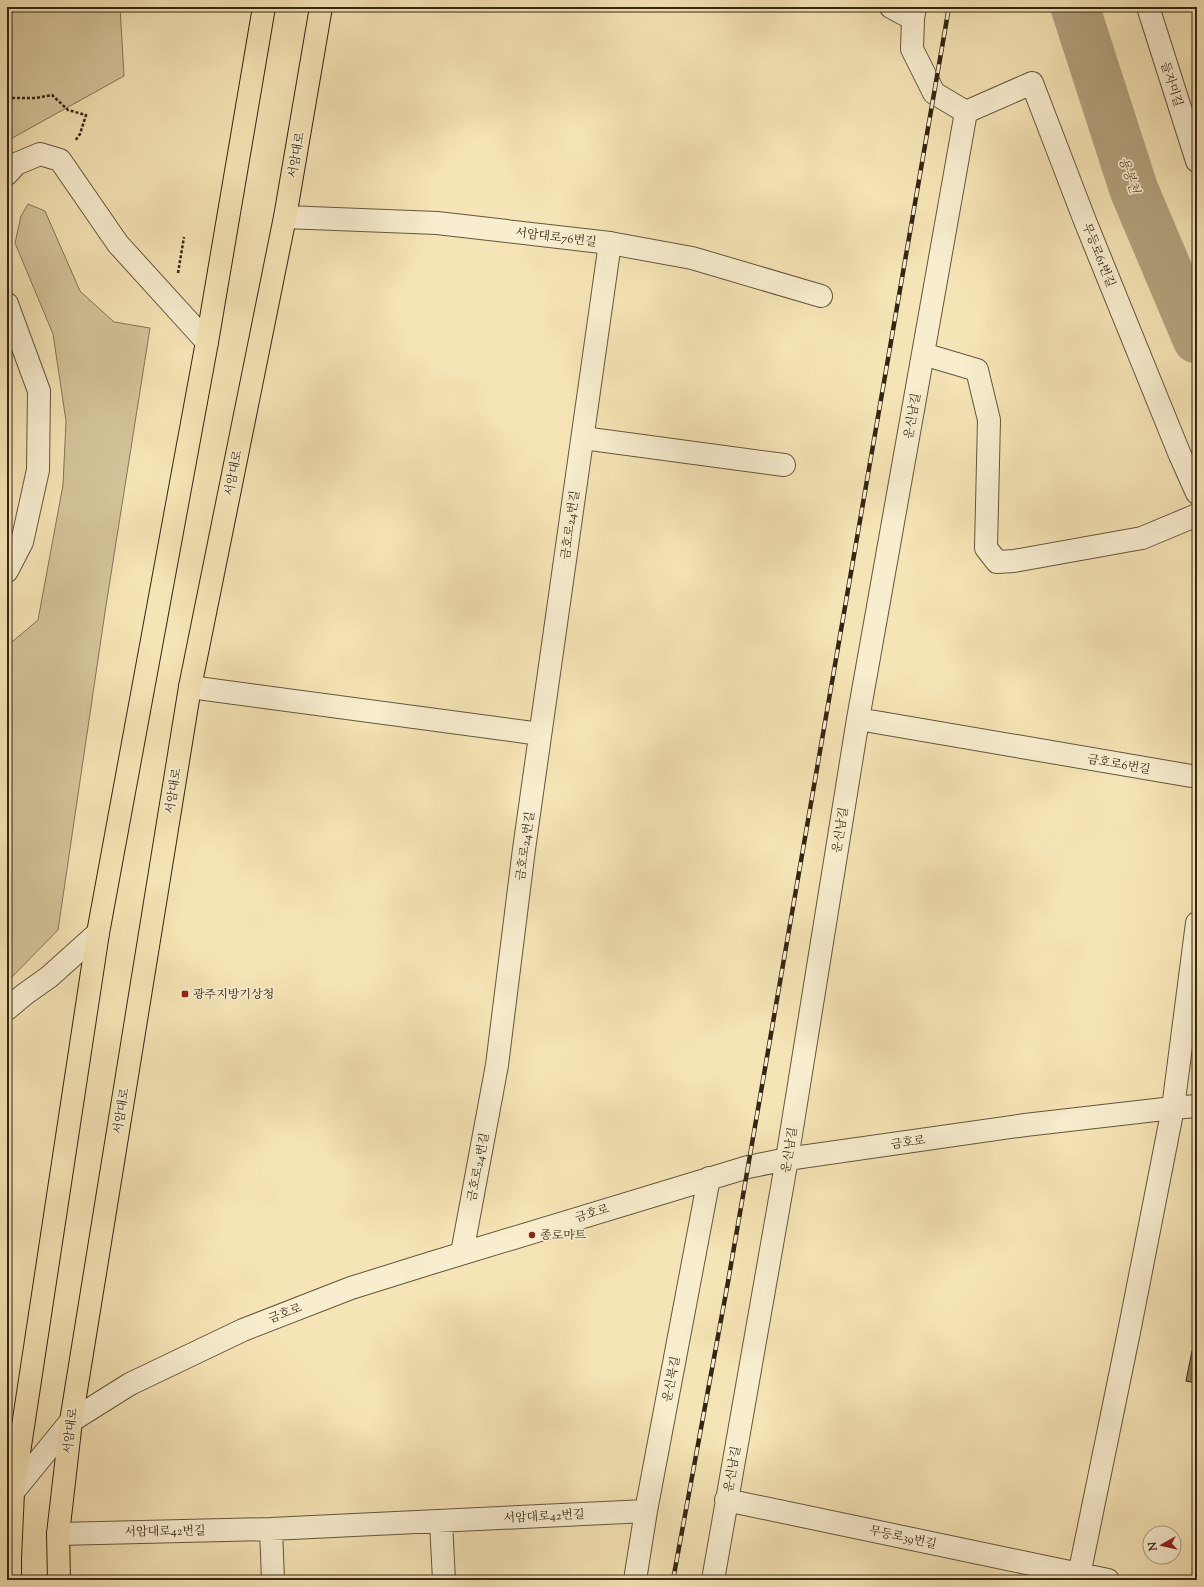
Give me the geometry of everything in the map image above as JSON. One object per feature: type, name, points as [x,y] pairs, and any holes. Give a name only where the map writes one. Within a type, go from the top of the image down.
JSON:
[{"type":"main road","points":[[10,1580],[10,1495],[98,933],[207,342],[264,7]]},
{"type":"main road","name":"서암대로","points":[[59,1580],[58,1534],[71,1421],[190,687],[285,217],[321,7]]},
{"type":"street","points":[[891,7],[914,13],[912,49],[934,93],[966,112]]},
{"type":"street","name":"들자미길","points":[[1148,7],[1197,161]]},
{"type":"street","name":"무등로61번길","points":[[966,112],[1032,83],[1085,221],[1180,455],[1197,493]]},
{"type":"street","name":"운신남길","points":[[713,1580],[787,1159],[858,719],[966,112]]},
{"type":"street","points":[[7,174],[16,164],[40,154],[60,160],[118,244],[207,342]]},
{"type":"street","name":"서암대로76번길","points":[[285,217],[437,223],[610,243],[692,258],[821,296]]},
{"type":"street","name":"금호로24번길","points":[[462,1253],[497,1064],[524,850],[610,243]]},
{"type":"street","points":[[7,304],[39,391],[38,470],[22,542],[7,571]]},
{"type":"street","points":[[923,354],[977,370],[989,420],[986,548],[997,562],[1014,561],[1142,538],[1197,515]]},
{"type":"street","points":[[583,438],[784,465]]},
{"type":"street","points":[[190,687],[540,734]]},
{"type":"street","name":"금호로6번길","points":[[858,719],[1197,777]]},
{"type":"street","points":[[1079,1577],[1173,1108],[1197,923]]},
{"type":"street","points":[[7,1010],[24,994],[50,977],[98,933]]},
{"type":"street","name":"금호로","points":[[10,1495],[71,1421],[130,1384],[243,1330],[352,1288],[462,1253],[748,1167],[787,1159],[1025,1125],[1197,1106]]},
{"type":"street","name":"운신북길","points":[[635,1580],[646,1511],[709,1178]]},
{"type":"street","name":"무등로39번길","points":[[726,1500],[1079,1577],[1108,1580]]},
{"type":"street","name":"서암대로42번길","points":[[58,1534],[271,1529],[646,1511]]},
{"type":"street","points":[[441,1522],[444,1580]]},
{"type":"street","points":[[271,1529],[273,1580]]},
{"type":"path","points":[[7,98],[36,98],[52,95],[68,110],[86,115],[80,134],[60,160]]},
{"type":"shaded area","points":[[7,7],[120,7],[124,76],[7,141]]},
{"type":"shaded area","points":[[28,204],[45,211],[80,291],[114,322],[150,328],[105,612],[58,930],[7,982],[7,646],[38,620],[63,485],[66,421],[53,334],[15,243],[21,216]]},
{"type":"building","points":[[1192,1351],[1197,1351],[1197,1383],[1186,1381]]},
{"type":"waterway","name":"용봉천","points":[[1075,7],[1134,190],[1197,339]]},
{"type":"railway","points":[[673,1580],[728,1282],[949,7]]},
{"type":"place","name":"광주지방기상청","points":[[185,994]]},
{"type":"place","name":"종로마트","points":[[532,1235]]}]
